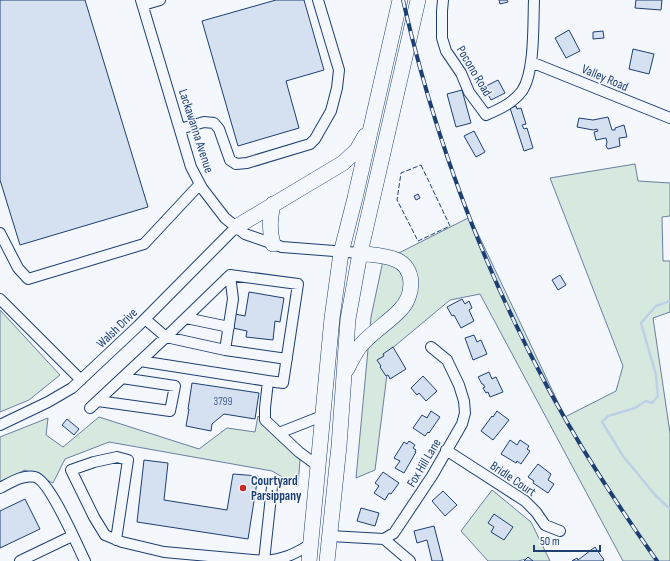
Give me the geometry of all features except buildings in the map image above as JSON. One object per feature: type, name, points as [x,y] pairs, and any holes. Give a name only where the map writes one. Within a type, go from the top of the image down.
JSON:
[{"type":"highway","points":[[310,561],[322,416],[332,318],[341,253],[400,0]]},
{"type":"highway","points":[[327,561],[348,319],[360,253],[418,0]]},
{"type":"highway","points":[[236,227],[343,163],[357,150],[372,123]]},
{"type":"highway","points":[[273,204],[270,219],[270,232],[273,244]]},
{"type":"highway","points":[[344,376],[353,356],[361,345],[400,311],[407,303],[412,288],[408,273],[401,263],[395,259],[360,253]]},
{"type":"street","points":[[142,3],[160,0]]},
{"type":"street","points":[[180,129],[204,122],[214,123],[219,129],[230,160],[236,164],[248,163],[310,144],[331,111],[337,88],[339,70],[318,0]]},
{"type":"street","name":"Pocono Road","points":[[443,0],[442,38],[446,51],[461,73],[469,92],[486,115],[502,108],[513,100],[522,91],[528,80],[531,62],[534,0]]},
{"type":"street","name":"Lackawanna Avenue","points":[[142,3],[191,167],[200,184],[225,218],[245,234],[282,247],[341,253],[360,253]]},
{"type":"street","name":"Valley Road","points":[[531,62],[670,118]]},
{"type":"street","points":[[0,233],[18,268],[28,279],[144,244],[200,184]]},
{"type":"street","name":"Walsh Drive","points":[[0,425],[48,402],[72,388],[145,319],[236,227]]},
{"type":"street","points":[[90,408],[230,275]]},
{"type":"street","points":[[225,350],[233,299],[230,275]]},
{"type":"street","points":[[140,361],[283,383],[298,284],[230,275]]},
{"type":"street","points":[[0,299],[81,380]]},
{"type":"street","points":[[186,318],[229,327]]},
{"type":"street","points":[[145,319],[166,337],[225,350],[287,359]]},
{"type":"street","name":"Fox Hill Lane","points":[[384,539],[394,533],[401,524],[432,476],[462,424],[465,413],[464,401],[459,385],[447,360],[431,347]]},
{"type":"street","points":[[98,401],[170,411],[175,386],[122,378]]},
{"type":"street","points":[[268,381],[264,408],[265,420],[279,434],[318,466]]},
{"type":"street","points":[[279,434],[322,416]]},
{"type":"street","name":"Bridle Court","points":[[446,450],[525,501],[536,512],[545,525],[560,531]]},
{"type":"street","points":[[116,540],[128,460],[117,457],[94,462],[72,470],[94,516],[105,535],[116,540],[122,542],[164,552],[264,561]]},
{"type":"street","points":[[0,488],[25,477],[35,477],[42,482],[50,492],[85,561]]},
{"type":"street","points":[[272,487],[264,561],[279,560],[292,556],[311,544]]},
{"type":"street","points":[[20,561],[72,536]]},
{"type":"street","points":[[330,536],[384,539],[410,561]]},
{"type":"shaded area","points":[[635,164],[638,181],[670,183],[670,216],[662,217],[663,261],[670,261],[670,312],[653,318],[670,433],[670,561],[623,561],[480,294],[450,300],[390,350],[375,470],[356,478],[371,317],[384,256],[389,258],[470,217],[565,417],[616,391],[623,366],[550,178]]},
{"type":"shaded area","points":[[0,310],[60,375],[29,400],[0,412]]},
{"type":"shaded area","points":[[258,416],[300,460],[298,486],[272,471],[109,442],[65,459],[53,483],[25,470],[0,482],[0,437],[48,418],[46,435],[63,447],[99,417],[199,449],[227,428],[255,432]]},
{"type":"shaded area","points":[[492,490],[531,522],[550,561],[527,561],[526,559],[518,561],[488,561],[461,531]]},
{"type":"waterway","points":[[670,301],[656,306],[641,323],[656,375],[658,396],[652,403],[646,401],[635,408],[608,416],[602,422],[623,456],[656,496],[670,509]]},
{"type":"railway","points":[[403,0],[415,51],[445,151],[482,249],[503,297],[525,344],[574,434],[614,498],[657,561]]},
{"type":"fence","points":[[421,165],[450,226],[418,241],[397,200],[401,173],[421,165]]},
{"type":"place","name":"Courtyard Parsippany","points":[[243,488]]}]
